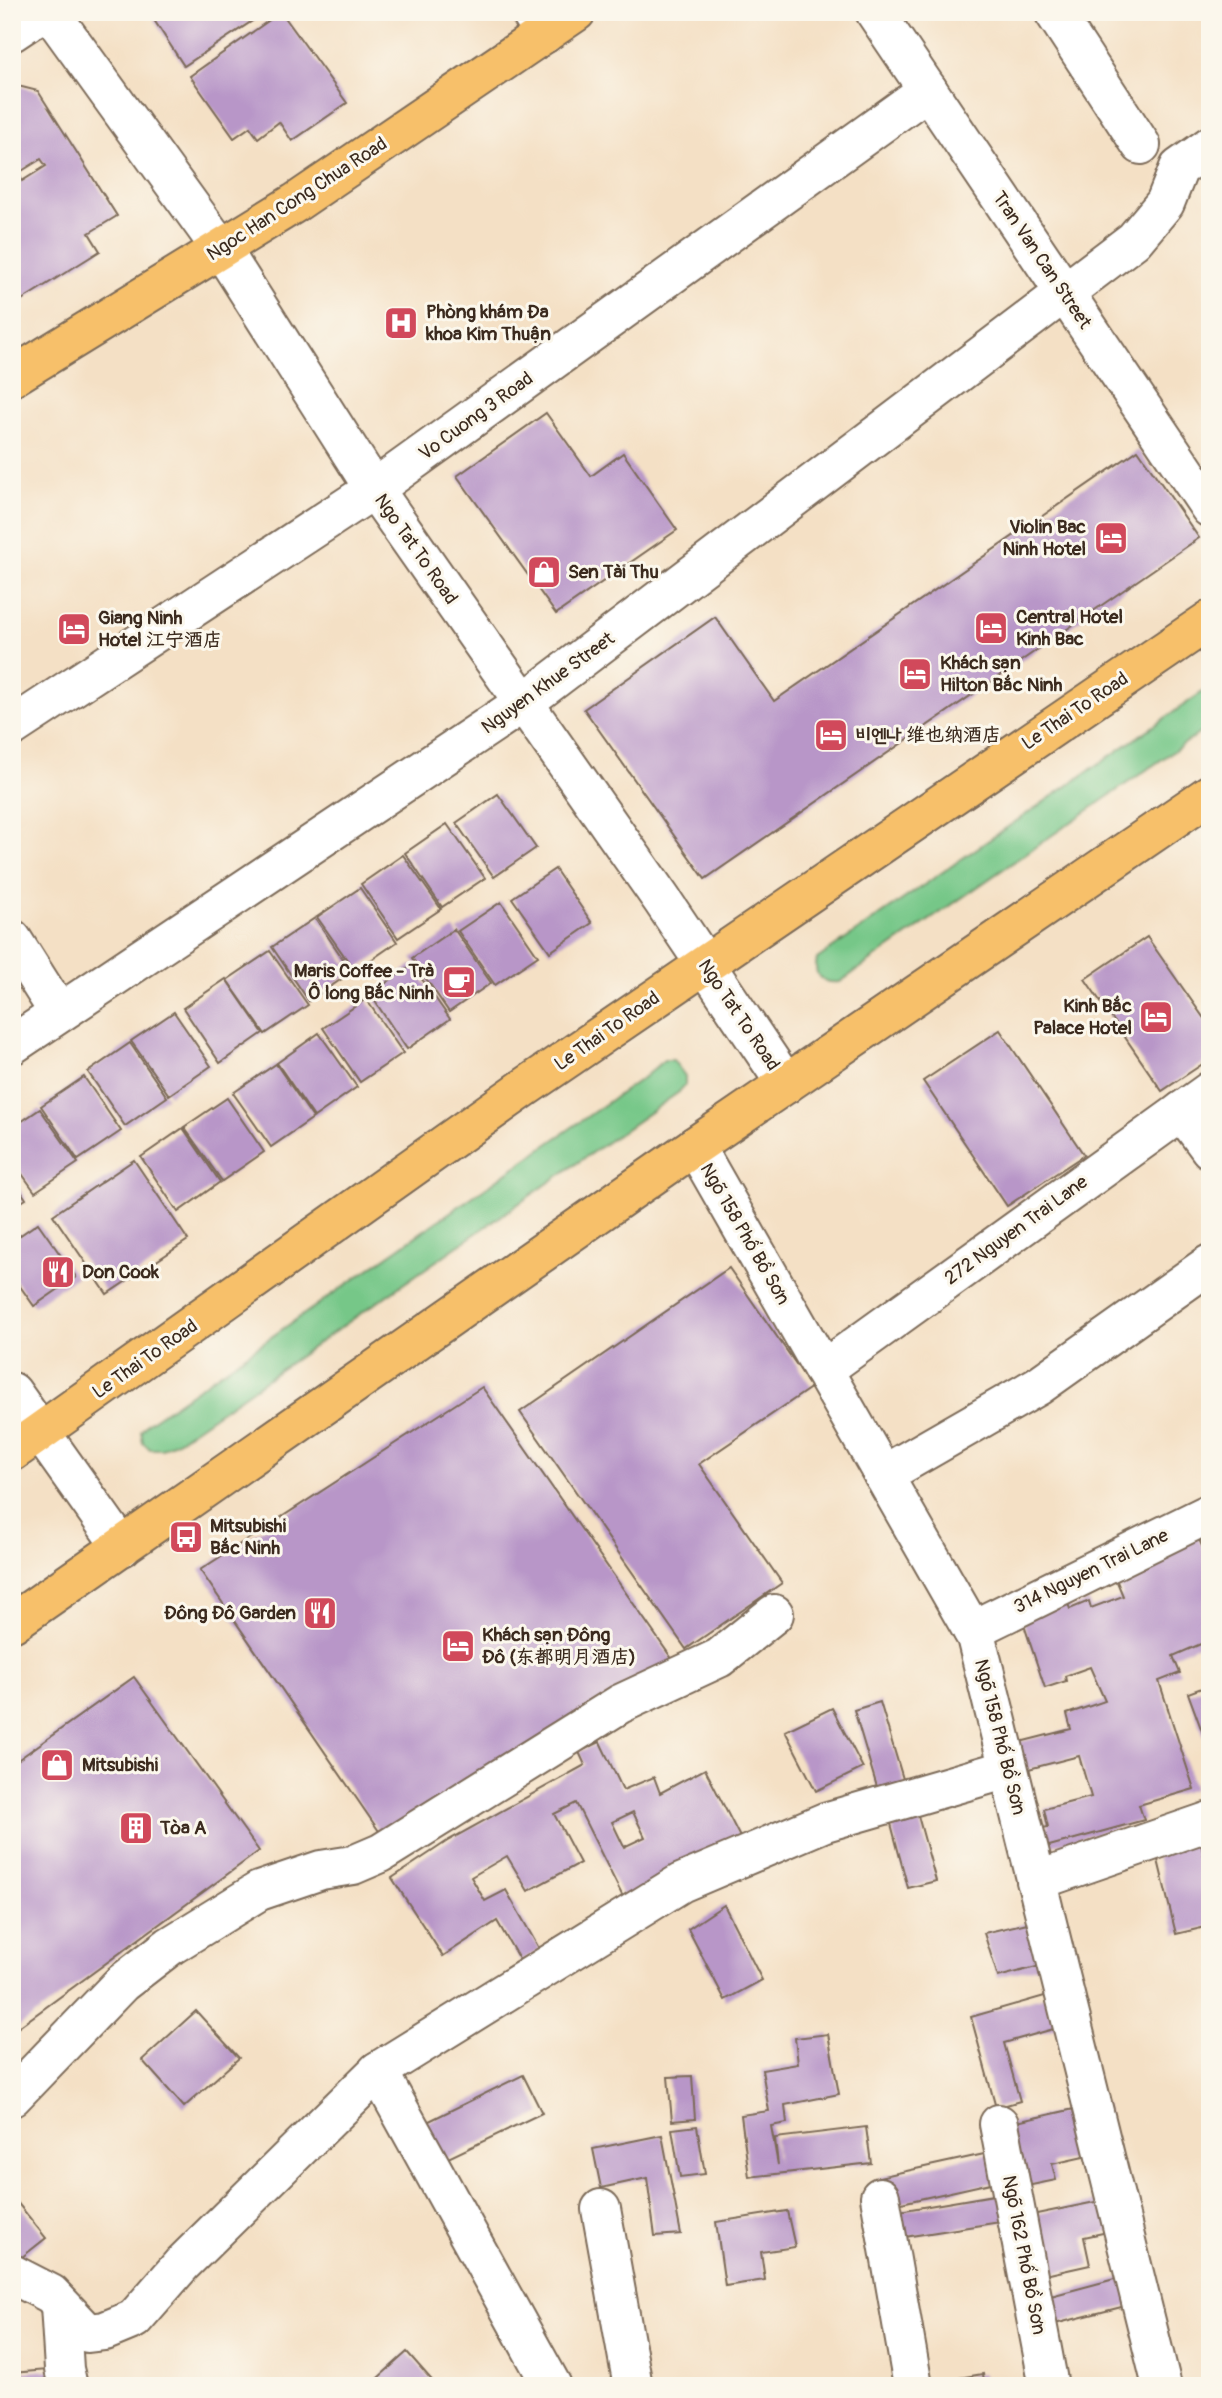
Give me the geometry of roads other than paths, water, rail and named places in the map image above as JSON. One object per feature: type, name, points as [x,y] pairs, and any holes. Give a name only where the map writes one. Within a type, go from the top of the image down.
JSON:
[{"type":"main road","name":"Ngoc Han Cong Chua Road","points":[[12,377],[222,250],[537,23],[576,12]]},
{"type":"main road","name":"Le Thai To Road","points":[[27,1442],[705,963],[1210,620]]},
{"type":"main road","points":[[12,1623],[695,1146],[1210,794]]},
{"type":"street","points":[[12,32],[42,12]]},
{"type":"street","name":"Ngo Tat To Road","points":[[50,12],[222,250],[374,489],[705,963],[786,1084]]},
{"type":"street","name":"Tran Van Can Street","points":[[875,12],[1210,508]]},
{"type":"street","points":[[1054,12],[1140,145]]},
{"type":"street","name":"Vo Cuong 3 Road","points":[[12,727],[374,489],[928,90]]},
{"type":"street","name":"Nguyen Khue Street","points":[[12,1045],[523,703],[1134,240],[1153,221],[1165,203],[1179,168],[1210,146]]},
{"type":"street","points":[[12,939],[59,1013]]},
{"type":"street","points":[[1196,1101],[1210,1149]]},
{"type":"street","name":"272 Nguyen Trai Lane","points":[[823,1370],[1196,1101]]},
{"type":"street","name":"Ngõ 158 Phố Bồ Sơn","points":[[695,1146],[972,1630],[1162,2386]]},
{"type":"street","points":[[883,1475],[1038,1386],[1210,1264]]},
{"type":"street","points":[[12,1392],[27,1442],[122,1547]]},
{"type":"street","name":"314 Nguyen Trai Lane","points":[[972,1630],[1210,1513]]},
{"type":"street","points":[[12,2097],[122,1983],[182,1938],[259,1891],[321,1870],[353,1865],[381,1853],[620,1704],[719,1658],[774,1614]]},
{"type":"street","points":[[12,2274],[51,2294],[88,2333],[105,2331],[134,2319],[182,2264],[378,2071],[681,1883],[824,1822],[1008,1769]]},
{"type":"street","points":[[1036,1881],[1210,1821]]},
{"type":"street","points":[[378,2071],[552,2386]]},
{"type":"street","name":"Ngõ 162 Phố Bồ Sơn","points":[[999,2124],[1049,2386]]},
{"type":"street","points":[[880,2197],[913,2386]]},
{"type":"street","points":[[601,2209],[633,2386]]},
{"type":"street","points":[[60,2305],[64,2370],[68,2386]]},
{"type":"place","name":"Phòng khám Đa khoa Kim Thuận","points":[[401,323]]},
{"type":"place","name":"Violin Bac Ninh Hotel","points":[[1111,538]]},
{"type":"place","name":"Sen Tài Thu","points":[[544,572]]},
{"type":"place","name":"Central Hotel Kinh Bac","points":[[991,628]]},
{"type":"place","name":"Giang Ninh Hotel 江宁酒店","points":[[74,629]]},
{"type":"place","name":"Khách sạn Hilton Bắc Ninh","points":[[915,674]]},
{"type":"place","name":"비엔나 维也纳酒店","points":[[831,735]]},
{"type":"place","name":"Maris Coffee - Trà Ô long Bắc Ninh","points":[[459,982]]},
{"type":"place","name":"Kinh Bắc Palace Hotel","points":[[1156,1017]]},
{"type":"place","name":"Don Cook","points":[[58,1272]]},
{"type":"place","name":"Mitsubishi Bắc Ninh","points":[[186,1537]]},
{"type":"place","name":"Đông Đô Garden","points":[[320,1613]]},
{"type":"place","name":"Khách sạn Đông Đô (东都明月酒店)","points":[[458,1646]]},
{"type":"place","name":"Mitsubishi","points":[[57,1765]]},
{"type":"place","name":"Tòa A","points":[[136,1828]]}]
